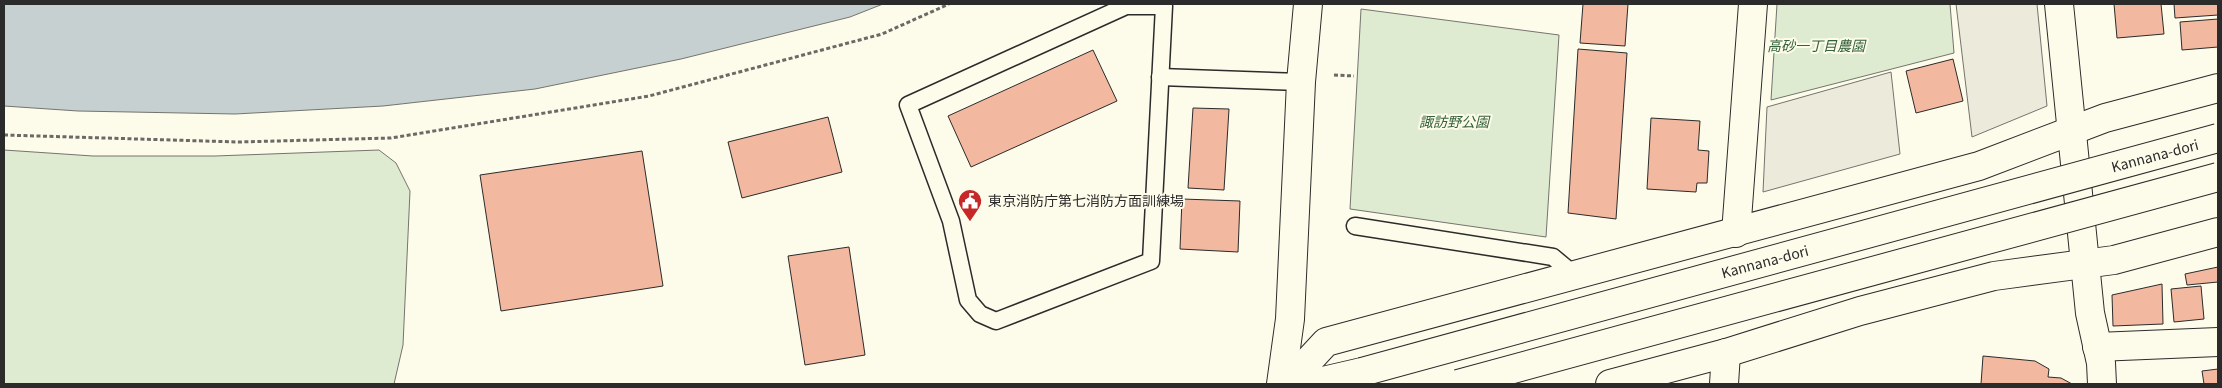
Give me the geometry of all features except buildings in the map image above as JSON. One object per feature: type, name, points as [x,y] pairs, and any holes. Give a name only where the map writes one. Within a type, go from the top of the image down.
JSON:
[{"type":"street","points":[[1281,384],[1290,319],[1314,79],[1308,4]]},
{"type":"street","points":[[1736,233],[1753,4]]},
{"type":"street","points":[[2059,4],[2090,313],[2102,384]]},
{"type":"street","points":[[1287,384],[1326,342],[1980,166],[2106,118],[2218,88]]},
{"type":"street","name":"Kannana-dori","points":[[1310,384],[1362,372],[2218,138]]},
{"type":"street","points":[[1458,384],[2218,177]]},
{"type":"street","points":[[1610,384],[1726,353],[1860,311],[1994,276],[2085,265],[2218,232]]},
{"type":"street","points":[[2097,347],[2218,342]]},
{"type":"street","points":[[1724,384],[1726,353]]},
{"type":"lane","points":[[1126,6],[1164,6],[1160,77],[1150,261],[996,321],[980,314],[968,300],[951,221],[908,105],[1126,6]]},
{"type":"lane","points":[[1160,77],[1314,79]]},
{"type":"lane","points":[[1355,226],[1553,257],[1564,266],[1568,278]]},
{"type":"path","points":[[4,135],[238,142],[391,138],[649,96],[882,34],[949,4]]},
{"type":"path","points":[[1314,79],[1354,76]]},
{"type":"green space","name":"高砂一丁目農園","points":[[1777,4],[1950,4],[1954,53],[1771,100]]},
{"type":"green space","name":"諏訪野公園","points":[[1361,9],[1559,35],[1546,237],[1350,209]]},
{"type":"green space","points":[[4,150],[93,156],[215,156],[379,150],[396,163],[410,191],[403,345],[394,384],[4,384]]},
{"type":"shaded area","points":[[4,4],[883,4],[850,17],[681,59],[535,89],[383,106],[235,114],[78,111],[4,106]]},
{"type":"shaded area","points":[[1956,4],[2037,4],[2047,106],[1972,137]]},
{"type":"shaded area","points":[[1891,72],[1900,154],[1763,192],[1767,107]]},
{"type":"place","name":"東京消防庁第七消防方面訓練場","points":[[970,222]]}]
